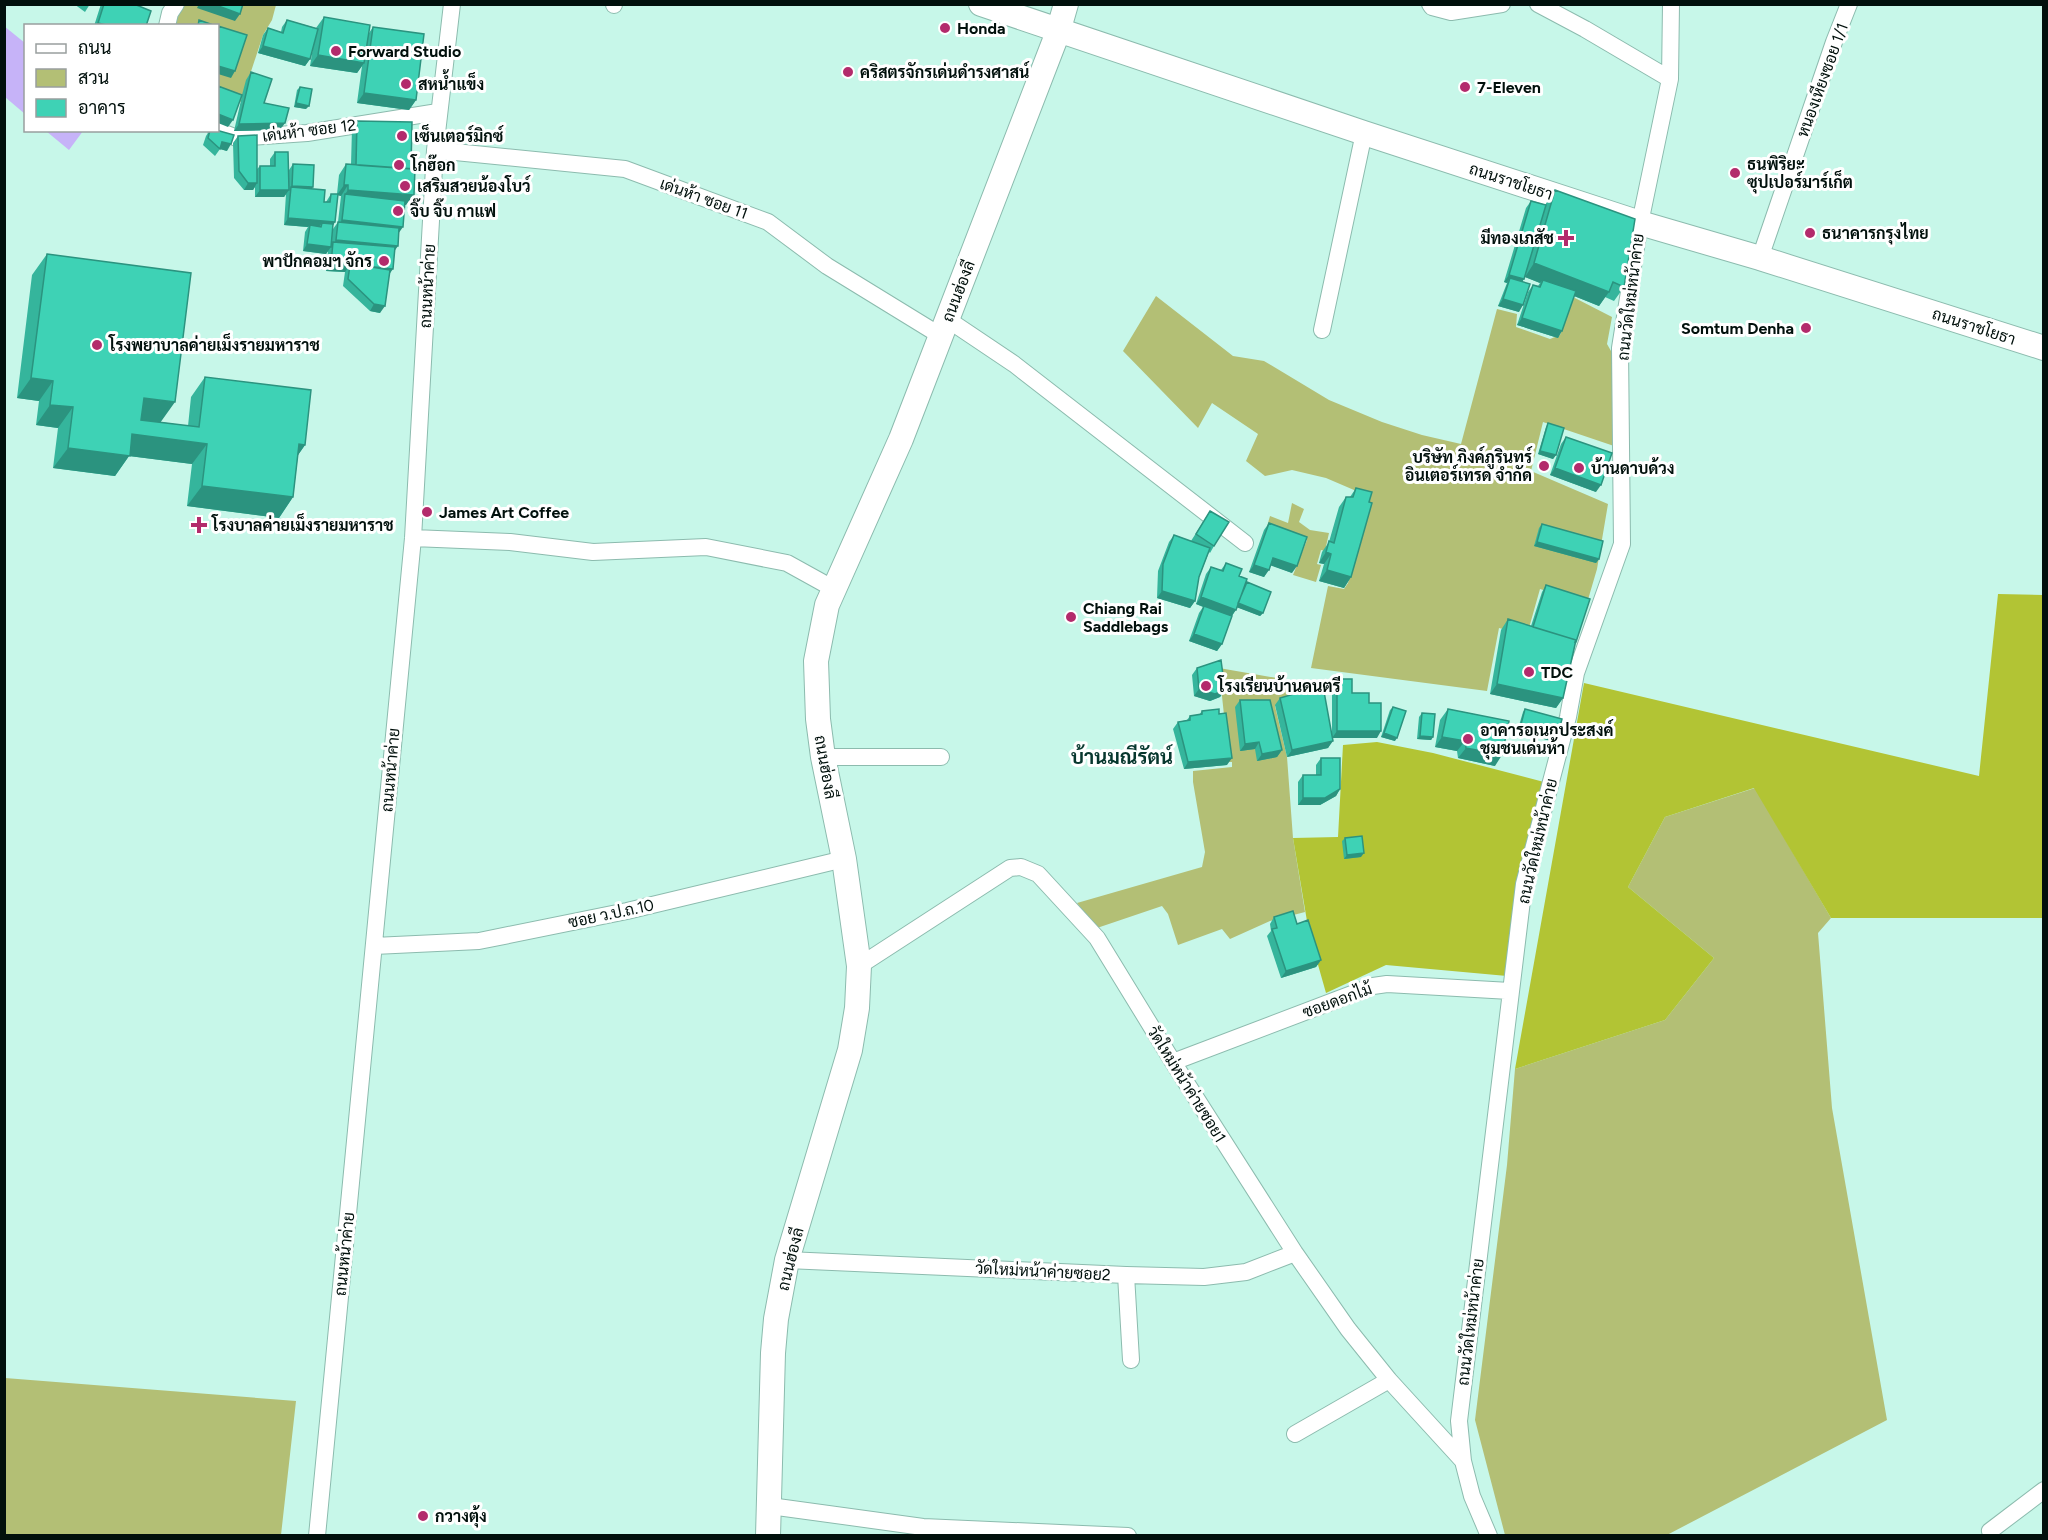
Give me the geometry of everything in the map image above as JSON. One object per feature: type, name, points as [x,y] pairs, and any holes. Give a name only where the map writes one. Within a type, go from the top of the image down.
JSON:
[{"type":"street","points":[[167,24],[170,13],[176,4]]},
{"type":"street","name":"ถนนหน้าค่าย","points":[[316,1536],[413,538],[435,150],[452,4]]},
{"type":"street","name":"ถนนราชโยธา","points":[[981,4],[1058,32],[1640,223],[1760,258],[2043,348]]},
{"type":"street","name":"ถนนฮ่องลี","points":[[768,1536],[776,1319],[787,1260],[850,1050],[857,1008],[858,966],[844,859],[818,719],[816,661],[827,605],[901,439],[1058,32],[1066,4]]},
{"type":"street","points":[[1430,4],[1432,7],[1451,12],[1502,4]]},
{"type":"street","points":[[1538,4],[1670,79]]},
{"type":"street","name":"ถนนวัดใหม่หน้าค่าย","points":[[1489,1536],[1472,1496],[1463,1461],[1459,1421],[1510,991],[1524,884],[1568,717],[1576,673],[1622,544],[1620,348],[1640,223],[1670,79],[1671,4]]},
{"type":"street","name":"หนองเหียงซอย 1/1","points":[[1760,258],[1849,4]]},
{"type":"street","name":"เด่นห้า ซอย 12","points":[[219,131],[237,138],[307,133],[438,112]]},
{"type":"street","points":[[1322,330],[1364,133]]},
{"type":"street","name":"เด่นห้า ซอย 11","points":[[435,150],[625,169],[768,222],[827,266],[1014,364],[1245,543]]},
{"type":"street","points":[[413,538],[510,542],[593,552],[706,547],[787,563],[834,589]]},
{"type":"street","points":[[824,757],[941,758]]},
{"type":"street","name":"ซอย ว.ป.ถ.10","points":[[374,946],[479,941],[627,911],[844,859]]},
{"type":"street","name":"วัดใหม่หน้าค่ายซอย1","points":[[858,966],[1010,868],[1021,867],[1038,874],[1097,938],[1295,1253],[1348,1329],[1389,1380],[1463,1461]]},
{"type":"street","name":"ซอยดอกไม้","points":[[1173,1062],[1373,986],[1387,984],[1510,991]]},
{"type":"street","name":"วัดใหม่หน้าค่ายซอย2","points":[[787,1260],[1204,1277],[1246,1272],[1295,1253]]},
{"type":"street","points":[[1126,1275],[1131,1360]]},
{"type":"street","points":[[1295,1434],[1389,1380]]},
{"type":"street","points":[[1992,1536],[1990,1531],[2043,1490]]},
{"type":"street","points":[[770,1506],[923,1527],[1128,1536]]},
{"type":"green space","points":[[183,5],[276,5],[272,20],[263,35],[241,102],[219,89],[219,24],[175,24]]},
{"type":"green space","points":[[1156,296],[1233,356],[1264,361],[1329,400],[1382,422],[1461,444],[1497,309],[1517,314],[1516,327],[1550,339],[1560,335],[1573,297],[1612,317],[1607,344],[1615,358],[1614,446],[1543,422],[1531,471],[1608,504],[1597,569],[1587,603],[1540,589],[1527,635],[1499,628],[1487,691],[1311,668],[1328,586],[1344,589],[1348,583],[1368,503],[1361,493],[1326,478],[1292,470],[1265,476],[1246,461],[1258,434],[1212,403],[1198,428],[1123,351]]},
{"type":"green space","points":[[1292,503],[1304,509],[1299,522],[1310,530],[1329,533],[1325,551],[1321,550],[1317,564],[1321,565],[1316,582],[1293,575],[1307,540],[1266,530],[1270,516],[1288,523]]},
{"type":"green space","points":[[1998,594],[2043,595],[2043,918],[1831,918],[1754,788],[1665,817],[1628,887],[1714,958],[1665,1020],[1515,1069],[1584,683],[1979,776]]},
{"type":"green space","points":[[1219,668],[1294,681],[1289,693],[1289,701],[1275,706],[1287,757],[1293,838],[1305,912],[1270,921],[1230,939],[1222,929],[1178,945],[1168,914],[1162,906],[1097,928],[1077,903],[1202,867],[1205,852],[1193,771],[1232,767],[1232,762],[1229,762]]},
{"type":"green space","points":[[1377,742],[1433,753],[1544,782],[1507,976],[1386,965],[1326,993],[1309,933],[1293,838],[1338,837],[1343,745]]},
{"type":"green space","points":[[1755,788],[1831,918],[1818,933],[1832,1108],[1887,1420],[1665,1536],[1505,1535],[1475,1420],[1507,1165],[1515,1069],[1665,1020],[1714,958],[1628,887],[1665,817]]},
{"type":"green space","points":[[5,1378],[296,1401],[281,1535],[5,1535]]},
{"type":"shaded area","points":[[4,26],[24,42],[24,113],[5,97]]},
{"type":"shaded area","points":[[47,132],[82,132],[69,150]]},
{"type":"building","points":[[104,4],[134,4],[151,11],[147,24],[98,23]]},
{"type":"building","points":[[213,4],[243,4],[240,14]]},
{"type":"building","name":"Forward Studio","points":[[324,17],[370,25],[364,63],[318,55]]},
{"type":"building","points":[[199,20],[210,24],[198,24]]},
{"type":"building","points":[[287,20],[318,29],[310,59],[263,46],[268,28],[283,33]]},
{"type":"building","points":[[219,26],[247,35],[235,71],[219,66]]},
{"type":"building","points":[[373,27],[424,34],[416,100],[364,93]]},
{"type":"building","points":[[251,72],[272,79],[264,103],[289,108],[285,123],[239,124]]},
{"type":"building","points":[[219,86],[242,95],[233,120],[219,114]]},
{"type":"building","points":[[300,87],[312,89],[309,106],[296,103]]},
{"type":"building","points":[[357,121],[412,122],[411,169],[356,165]]},
{"type":"building","points":[[219,131],[234,135],[231,144],[222,142],[220,149],[208,138],[210,132]]},
{"type":"building","points":[[257,135],[257,183],[248,183],[239,171],[238,136]]},
{"type":"building","points":[[275,152],[288,152],[289,190],[260,190],[260,166],[275,166]]},
{"type":"building","points":[[293,164],[314,165],[313,187],[292,186]]},
{"type":"building","points":[[346,164],[415,169],[414,195],[348,190],[348,185],[344,185]]},
{"type":"building","points":[[291,187],[325,190],[324,202],[330,202],[331,194],[338,194],[335,222],[288,218]]},
{"type":"building","points":[[1555,190],[1635,219],[1624,287],[1613,282],[1609,292],[1534,263]]},
{"type":"building","points":[[345,194],[405,201],[403,227],[342,220]]},
{"type":"building","points":[[1531,201],[1546,205],[1524,279],[1509,275]]},
{"type":"building","points":[[338,222],[399,228],[398,246],[336,240]]},
{"type":"building","points":[[322,223],[333,224],[331,247],[307,244],[310,225],[321,227]]},
{"type":"building","points":[[333,242],[395,247],[393,269],[365,266],[390,270],[385,306],[374,304],[348,279],[350,265],[331,264]]},
{"type":"building","name":"โรงพยาบาลค่ายเม็งรายมหาราช","points":[[47,254],[191,273],[175,402],[144,398],[141,420],[199,427],[205,377],[311,390],[305,445],[299,444],[293,497],[202,486],[207,444],[132,434],[130,456],[68,448],[73,407],[50,405],[53,381],[31,378]]},
{"type":"building","points":[[1510,278],[1530,284],[1523,305],[1503,299]]},
{"type":"building","points":[[1543,280],[1576,291],[1562,331],[1522,318],[1533,285],[1540,287]]},
{"type":"building","points":[[1548,423],[1564,428],[1556,455],[1540,451]]},
{"type":"building","name":"บ้านดาบด้วง","points":[[1566,437],[1612,453],[1601,485],[1555,468]]},
{"type":"building","points":[[1356,488],[1372,492],[1369,502],[1372,503],[1351,577],[1327,570],[1331,554],[1326,552],[1329,541],[1334,543],[1346,497],[1353,497]]},
{"type":"building","points":[[1210,511],[1229,522],[1214,546],[1196,534]]},
{"type":"building","points":[[1269,523],[1307,537],[1297,566],[1273,558],[1269,570],[1254,565]]},
{"type":"building","points":[[1542,524],[1603,541],[1599,559],[1537,542]]},
{"type":"building","points":[[1174,535],[1210,548],[1199,577],[1195,601],[1162,591],[1163,564]]},
{"type":"building","points":[[1226,563],[1242,569],[1239,576],[1247,579],[1236,610],[1201,597],[1211,567],[1223,571]]},
{"type":"building","points":[[1247,582],[1271,592],[1263,613],[1238,603]]},
{"type":"building","points":[[1546,585],[1590,599],[1576,642],[1576,640],[1533,627]]},
{"type":"building","points":[[1204,606],[1232,616],[1222,644],[1194,634]]},
{"type":"building","name":"TDC","points":[[1508,619],[1576,640],[1563,698],[1497,684]]},
{"type":"building","name":"โรงเรียนบ้านดนตรี","points":[[1221,660],[1225,690],[1215,694],[1199,689],[1197,668]]},
{"type":"building","points":[[1337,679],[1352,679],[1352,693],[1369,693],[1369,703],[1381,703],[1381,731],[1337,731]]},
{"type":"building","points":[[1294,686],[1323,686],[1333,741],[1292,750],[1280,698],[1294,694]]},
{"type":"building","points":[[1240,700],[1270,700],[1282,750],[1262,754],[1259,742],[1245,744]]},
{"type":"building","points":[[1393,707],[1406,711],[1397,738],[1384,733]]},
{"type":"building","points":[[1219,709],[1219,714],[1226,713],[1232,758],[1188,762],[1178,722],[1190,720],[1190,716],[1202,714],[1202,711]]},
{"type":"building","points":[[1448,709],[1509,721],[1502,755],[1466,748],[1465,741],[1442,737]]},
{"type":"building","points":[[1525,709],[1562,719],[1557,738],[1520,728]]},
{"type":"building","points":[[1422,713],[1435,714],[1433,737],[1420,736]]},
{"type":"building","points":[[1321,758],[1340,758],[1340,789],[1325,798],[1303,798],[1303,775],[1321,775]]},
{"type":"building","points":[[1362,836],[1364,853],[1347,855],[1345,838]]},
{"type":"building","points":[[1293,911],[1297,924],[1308,920],[1321,960],[1286,971],[1272,929],[1277,928],[1274,917]]},
{"type":"place","name":"Honda","points":[[945,28]]},
{"type":"place","name":"Forward Studio","points":[[336,51]]},
{"type":"place","name":"คริสตรจักรเด่นดำรงศาสน์","points":[[848,72]]},
{"type":"place","name":"สหน้ำแข็ง","points":[[406,84]]},
{"type":"place","name":"7-Eleven","points":[[1465,87]]},
{"type":"place","name":"เซ็นเตอร์มิกซ์","points":[[402,136]]},
{"type":"place","name":"โกฮ๊อก","points":[[399,165]]},
{"type":"place","name":"ธนพิริยะ ซุปเปอร์มาร์เก็ต","points":[[1735,173]]},
{"type":"place","name":"เสริมสวยน้องโบว์","points":[[405,186]]},
{"type":"place","name":"จิ๊บ จิ๊บ กาแฟ","points":[[398,211]]},
{"type":"place","name":"ธนาคารกรุงไทย","points":[[1810,233]]},
{"type":"place","name":"มีทองเภสัช","points":[[1566,238]]},
{"type":"place","name":"พาปักคอมฯ จักร","points":[[384,261]]},
{"type":"place","name":"Somtum Denha","points":[[1806,328]]},
{"type":"place","name":"โรงพยาบาลค่ายเม็งรายมหาราช","points":[[97,345]]},
{"type":"place","name":"บริษัท ภิงค์ภูรินทร์ อินเตอร์เทรด จำกัด","points":[[1544,466]]},
{"type":"place","name":"บ้านดาบด้วง","points":[[1579,468]]},
{"type":"place","name":"James Art Coffee","points":[[427,512]]},
{"type":"place","name":"โรงบาลค่ายเม็งรายมหาราช","points":[[199,525]]},
{"type":"place","name":"Chiang Rai Saddlebags","points":[[1071,617]]},
{"type":"place","name":"TDC","points":[[1529,672]]},
{"type":"place","name":"โรงเรียนบ้านดนตรี","points":[[1206,686]]},
{"type":"place","name":"อาคารอเนกประสงค์ ชุมชนเด่นห้า","points":[[1468,739]]},
{"type":"place","name":"กวางตุ้ง","points":[[423,1516]]},
{"type":"district","name":"บ้านมณีรัตน์","points":[[1122,757]]}]
